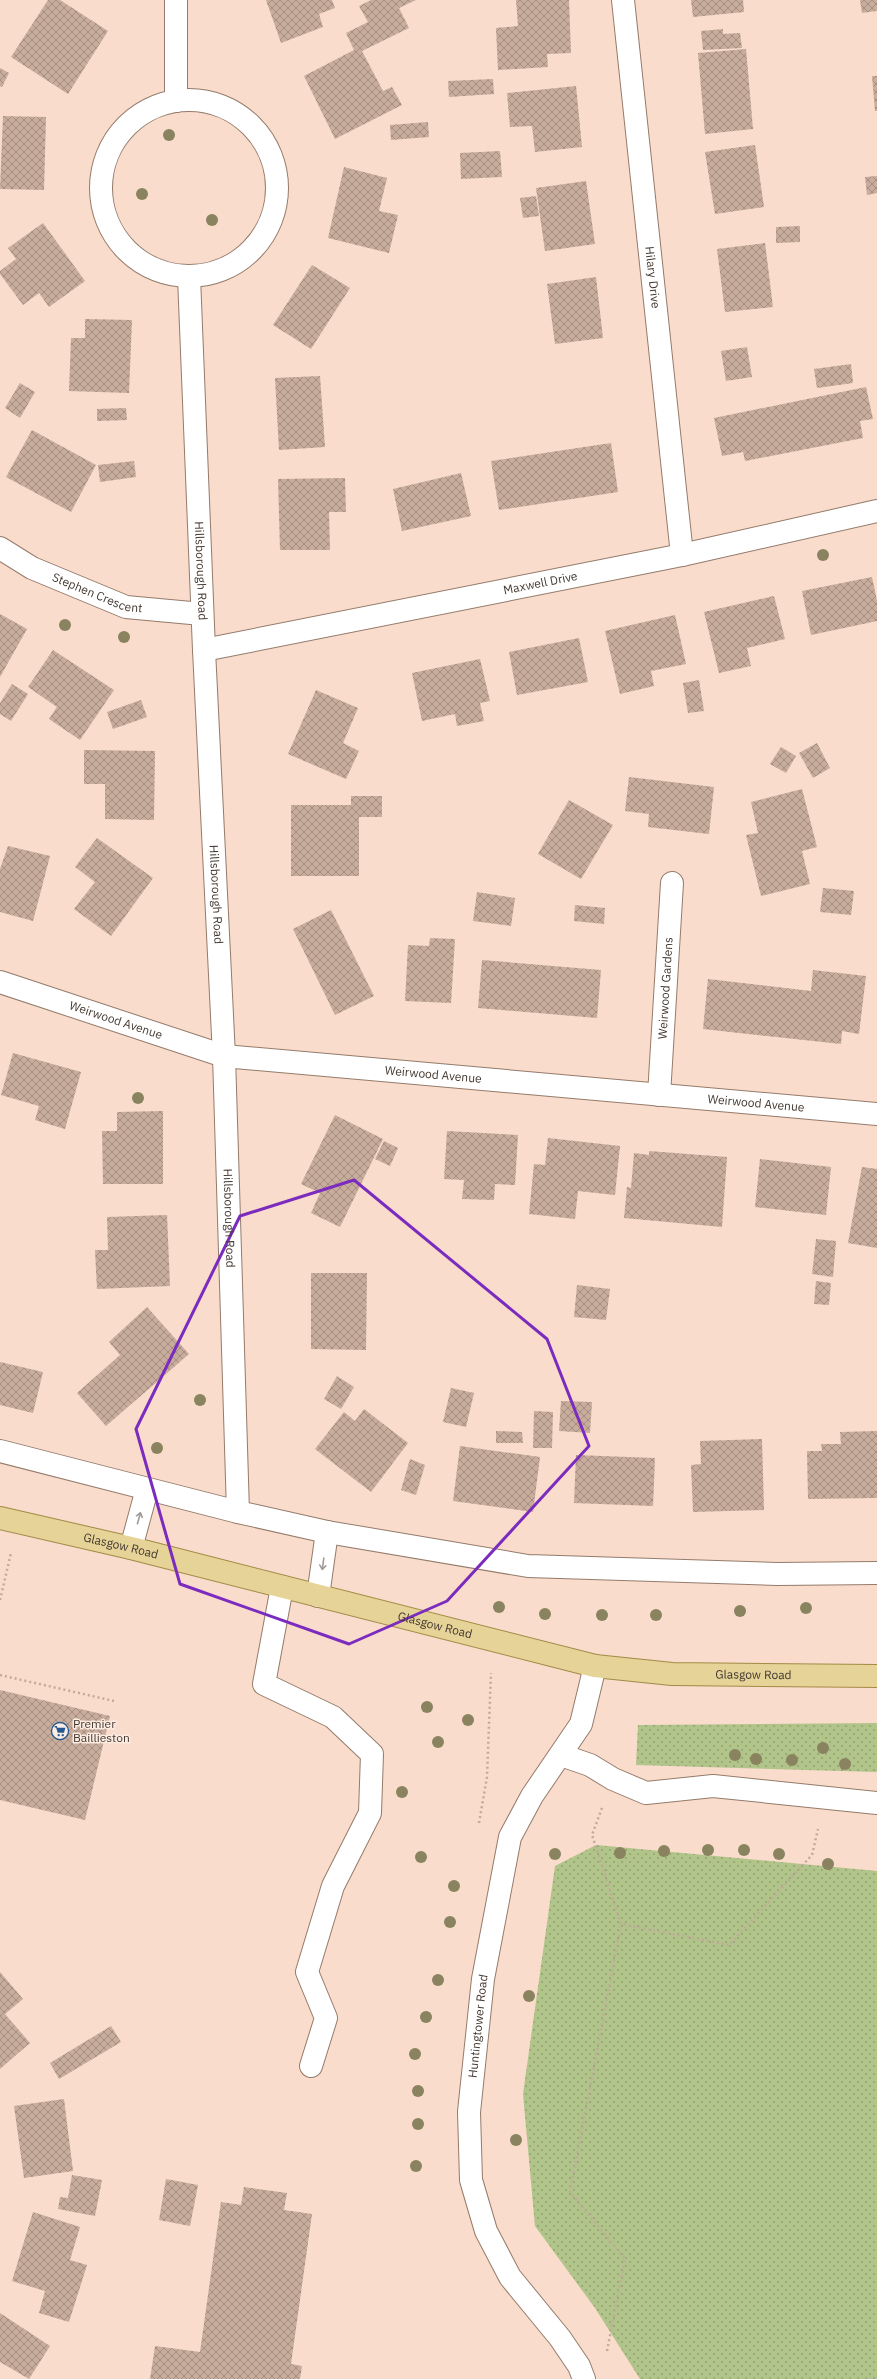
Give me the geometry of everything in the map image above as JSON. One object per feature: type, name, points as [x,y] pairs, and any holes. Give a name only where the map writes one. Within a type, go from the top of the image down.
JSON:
[{"type":"main road","name":"Glasgow Road","points":[[9,1520],[131,1548],[595,1666],[672,1674],[877,1676]]},
{"type":"street","points":[[176,0],[176,101]]},
{"type":"street","name":"Hilary Drive","points":[[623,0],[682,555]]},
{"type":"street","points":[[176,101],[205,102],[233,112],[255,130],[271,154],[278,182],[275,211],[263,238],[243,258],[218,272],[189,277],[160,272],[134,258],[114,236],[103,209],[101,180],[108,151],[125,127],[148,110],[176,101]]},
{"type":"street","name":"Hillsborough Road","points":[[189,277],[202,614],[224,1056],[238,1512]]},
{"type":"street","name":"Maxwell Drive","points":[[204,650],[682,555],[877,511]]},
{"type":"street","name":"Stephen Crescent","points":[[0,548],[32,568],[126,607],[202,614]]},
{"type":"street","name":"Weirwood Gardens","points":[[659,1095],[672,883]]},
{"type":"street","name":"Weirwood Avenue","points":[[0,982],[224,1056],[877,1114]]},
{"type":"street","points":[[0,1451],[238,1512],[327,1532],[528,1566],[777,1574],[877,1573]]},
{"type":"street","points":[[131,1548],[147,1489]]},
{"type":"street","points":[[318,1596],[327,1532]]},
{"type":"street","points":[[282,1587],[264,1684],[333,1717],[372,1754],[370,1814],[333,1886],[308,1972],[326,2018],[311,2066]]},
{"type":"street","name":"Huntingtower Road","points":[[582,2373],[510,2277],[486,2231],[471,2180],[469,2112],[484,1979],[510,1837],[532,1796],[581,1724],[595,1666]]},
{"type":"street","points":[[561,1755],[590,1765],[613,1779],[646,1793],[713,1786],[877,1803]]},
{"type":"path","points":[[0,1600],[9,1520]]},
{"type":"path","points":[[478,1829],[487,1777],[492,1640]]},
{"type":"path","points":[[0,1675],[114,1701]]},
{"type":"path","points":[[582,2373],[606,2355],[625,2258],[570,2192],[621,1924],[592,1835],[613,1779]]},
{"type":"path","points":[[621,1924],[729,1945],[812,1854],[825,1797]]},
{"type":"highlighted area","points":[[354,1180],[547,1339],[589,1446],[447,1601],[349,1644],[180,1584],[136,1429],[240,1216]]},
{"type":"green space","points":[[877,1723],[877,1772],[636,1765],[638,1725]]},
{"type":"green space","points":[[596,1845],[877,1871],[877,2379],[640,2379],[595,2308],[535,2226],[523,2094],[555,1866]]},
{"type":"building","points":[[48,0],[60,0],[108,31],[68,94],[11,57]]},
{"type":"building","points":[[266,0],[332,0],[335,8],[319,14],[323,27],[281,43]]},
{"type":"building","points":[[371,0],[416,0],[399,8],[409,28],[362,51],[383,91],[392,87],[402,105],[335,139],[304,76],[354,50],[346,33],[368,22],[359,6]]},
{"type":"building","points":[[516,0],[569,0],[571,53],[547,54],[548,67],[498,70],[496,28],[518,26]]},
{"type":"building","points":[[691,0],[743,0],[744,12],[693,17]]},
{"type":"building","points":[[860,0],[877,0],[877,11],[862,13]]},
{"type":"building","points":[[723,29],[723,34],[740,33],[742,48],[703,50],[701,31]]},
{"type":"building","points":[[746,49],[753,129],[705,134],[698,53]]},
{"type":"building","points":[[0,68],[9,73],[2,87],[0,86]]},
{"type":"building","points":[[872,76],[877,76],[877,111],[875,111]]},
{"type":"building","points":[[493,79],[494,94],[449,97],[448,81]]},
{"type":"building","points":[[576,86],[582,147],[535,152],[532,126],[510,127],[507,93]]},
{"type":"building","points":[[3,116],[46,117],[44,190],[0,189]]},
{"type":"building","points":[[428,122],[429,137],[391,140],[390,125]]},
{"type":"building","points":[[755,145],[764,207],[715,214],[705,152]]},
{"type":"building","points":[[500,151],[502,177],[461,179],[460,153]]},
{"type":"building","points":[[344,167],[387,178],[379,211],[398,215],[389,253],[328,238]]},
{"type":"building","points":[[877,176],[877,193],[867,195],[865,177]]},
{"type":"building","points":[[586,181],[595,244],[545,251],[536,188]]},
{"type":"building","points":[[536,196],[539,216],[523,218],[520,198]]},
{"type":"building","points":[[43,223],[85,281],[49,307],[39,293],[23,305],[0,274],[0,271],[16,259],[8,248]]},
{"type":"building","points":[[800,226],[800,242],[776,243],[776,227]]},
{"type":"building","points":[[765,243],[773,307],[725,312],[717,249]]},
{"type":"building","points":[[312,265],[350,288],[311,349],[273,325]]},
{"type":"building","points":[[596,277],[603,338],[555,344],[547,284]]},
{"type":"building","points":[[85,319],[132,320],[129,393],[69,391],[71,338],[85,338]]},
{"type":"building","points":[[747,347],[752,377],[726,381],[721,351]]},
{"type":"building","points":[[851,364],[853,383],[817,388],[814,369]]},
{"type":"building","points":[[320,376],[325,447],[279,450],[275,378]]},
{"type":"building","points":[[20,383],[35,392],[20,418],[5,408]]},
{"type":"building","points":[[866,387],[873,419],[860,421],[863,438],[745,461],[743,452],[722,456],[714,418]]},
{"type":"building","points":[[126,408],[127,420],[97,421],[97,409]]},
{"type":"building","points":[[32,430],[96,465],[71,512],[6,477]]},
{"type":"building","points":[[611,443],[618,492],[499,510],[491,461]]},
{"type":"building","points":[[134,461],[136,477],[100,482],[98,465]]},
{"type":"building","points":[[461,473],[471,516],[402,531],[393,489]]},
{"type":"building","points":[[345,478],[346,512],[329,512],[330,550],[280,550],[278,479]]},
{"type":"building","points":[[872,577],[877,601],[877,621],[811,635],[802,591]]},
{"type":"building","points":[[774,596],[785,639],[747,648],[751,666],[719,673],[704,612]]},
{"type":"building","points":[[0,614],[27,629],[0,677]]},
{"type":"building","points":[[675,615],[686,664],[651,671],[654,686],[620,694],[605,631]]},
{"type":"building","points":[[579,638],[588,682],[517,695],[509,652]]},
{"type":"building","points":[[53,650],[114,690],[80,740],[49,719],[57,707],[28,687]]},
{"type":"building","points":[[480,659],[490,701],[480,703],[484,721],[457,726],[455,714],[422,721],[412,673]]},
{"type":"building","points":[[699,680],[704,711],[688,713],[683,683]]},
{"type":"building","points":[[12,684],[28,694],[11,721],[0,714],[0,703]]},
{"type":"building","points":[[316,690],[358,708],[343,743],[359,751],[346,779],[288,754]]},
{"type":"building","points":[[141,700],[147,717],[113,729],[107,712]]},
{"type":"building","points":[[817,743],[830,768],[813,778],[799,753]]},
{"type":"building","points":[[781,747],[796,756],[786,773],[770,764]]},
{"type":"building","points":[[84,750],[155,751],[154,820],[105,819],[105,784],[84,784]]},
{"type":"building","points":[[629,777],[714,787],[709,834],[648,827],[649,814],[625,811]]},
{"type":"building","points":[[802,789],[817,847],[802,851],[810,884],[761,896],[746,835],[758,833],[751,802]]},
{"type":"building","points":[[351,796],[382,796],[382,817],[359,817],[359,876],[291,876],[291,805],[351,805]]},
{"type":"building","points":[[569,800],[613,825],[581,879],[538,854]]},
{"type":"building","points":[[97,838],[153,878],[111,936],[74,909],[95,882],[75,867]]},
{"type":"building","points":[[8,846],[50,856],[33,921],[0,912],[0,869]]},
{"type":"building","points":[[823,888],[854,891],[851,915],[820,912]]},
{"type":"building","points":[[477,892],[515,898],[511,926],[473,921]]},
{"type":"building","points":[[575,905],[605,908],[604,924],[574,921]]},
{"type":"building","points":[[331,910],[374,996],[335,1015],[293,929]]},
{"type":"building","points":[[430,938],[455,939],[451,1003],[405,1001],[408,945],[429,946]]},
{"type":"building","points":[[482,960],[601,970],[597,1018],[478,1008]]},
{"type":"building","points":[[813,970],[866,976],[859,1034],[842,1031],[841,1044],[703,1029],[708,979],[811,991]]},
{"type":"building","points":[[13,1053],[81,1072],[65,1129],[35,1120],[39,1106],[1,1095]]},
{"type":"building","points":[[163,1111],[163,1184],[103,1184],[102,1131],[117,1131],[117,1112]]},
{"type":"building","points":[[335,1115],[383,1139],[340,1227],[311,1213],[320,1193],[301,1184]]},
{"type":"building","points":[[447,1131],[518,1135],[515,1185],[495,1184],[494,1200],[462,1199],[464,1180],[444,1179]]},
{"type":"building","points":[[548,1138],[620,1146],[615,1195],[578,1191],[575,1219],[529,1214],[534,1164],[545,1165]]},
{"type":"building","points":[[384,1141],[398,1148],[390,1166],[375,1159]]},
{"type":"building","points":[[649,1151],[727,1157],[722,1227],[624,1218],[627,1187],[631,1188],[634,1153],[649,1155]]},
{"type":"building","points":[[760,1159],[831,1167],[826,1215],[755,1207]]},
{"type":"building","points":[[862,1167],[877,1169],[877,1248],[848,1243]]},
{"type":"building","points":[[167,1215],[170,1286],[97,1289],[95,1250],[108,1250],[107,1217]]},
{"type":"building","points":[[816,1239],[836,1241],[833,1277],[812,1274]]},
{"type":"building","points":[[311,1273],[367,1273],[366,1350],[311,1349]]},
{"type":"building","points":[[816,1281],[831,1283],[829,1305],[814,1304]]},
{"type":"building","points":[[577,1285],[610,1289],[606,1320],[574,1317]]},
{"type":"building","points":[[147,1307],[189,1354],[106,1426],[77,1393],[120,1355],[109,1342]]},
{"type":"building","points":[[0,1362],[43,1372],[33,1413],[0,1405]]},
{"type":"building","points":[[337,1376],[354,1387],[341,1409],[324,1399]]},
{"type":"building","points":[[451,1388],[474,1393],[466,1427],[443,1422]]},
{"type":"building","points":[[561,1401],[592,1402],[590,1433],[559,1431]]},
{"type":"building","points":[[364,1409],[408,1443],[371,1492],[315,1449],[344,1412],[355,1421]]},
{"type":"building","points":[[534,1411],[553,1412],[552,1448],[533,1448]]},
{"type":"building","points":[[496,1431],[522,1432],[523,1443],[496,1443]]},
{"type":"building","points":[[877,1431],[877,1498],[808,1499],[807,1451],[822,1451],[821,1444],[841,1444],[840,1432]]},
{"type":"building","points":[[762,1439],[764,1510],[693,1512],[691,1465],[701,1464],[700,1441]]},
{"type":"building","points":[[460,1446],[540,1457],[533,1512],[453,1501]]},
{"type":"building","points":[[576,1455],[655,1458],[653,1506],[574,1503]]},
{"type":"building","points":[[410,1459],[425,1465],[416,1495],[401,1490]]},
{"type":"building","points":[[0,1690],[110,1716],[85,1820],[0,1800]]},
{"type":"building","points":[[0,1972],[23,1999],[5,2014],[30,2043],[0,2069]]},
{"type":"building","points":[[111,2026],[121,2042],[59,2079],[50,2063]]},
{"type":"building","points":[[64,2099],[73,2171],[24,2178],[14,2106]]},
{"type":"building","points":[[72,2175],[102,2180],[95,2216],[58,2209],[60,2197],[68,2198]]},
{"type":"building","points":[[166,2179],[198,2185],[190,2226],[159,2220]]},
{"type":"building","points":[[244,2187],[287,2193],[284,2210],[312,2214],[291,2364],[302,2366],[300,2379],[150,2379],[155,2346],[200,2352],[221,2202],[241,2205]]},
{"type":"building","points":[[33,2212],[80,2227],[70,2260],[87,2265],[69,2322],[39,2313],[45,2291],[12,2281]]},
{"type":"building","points":[[0,2313],[50,2346],[29,2379],[0,2362]]},
{"type":"place","name":"Premier Baillieston","points":[[60,1731]]}]
